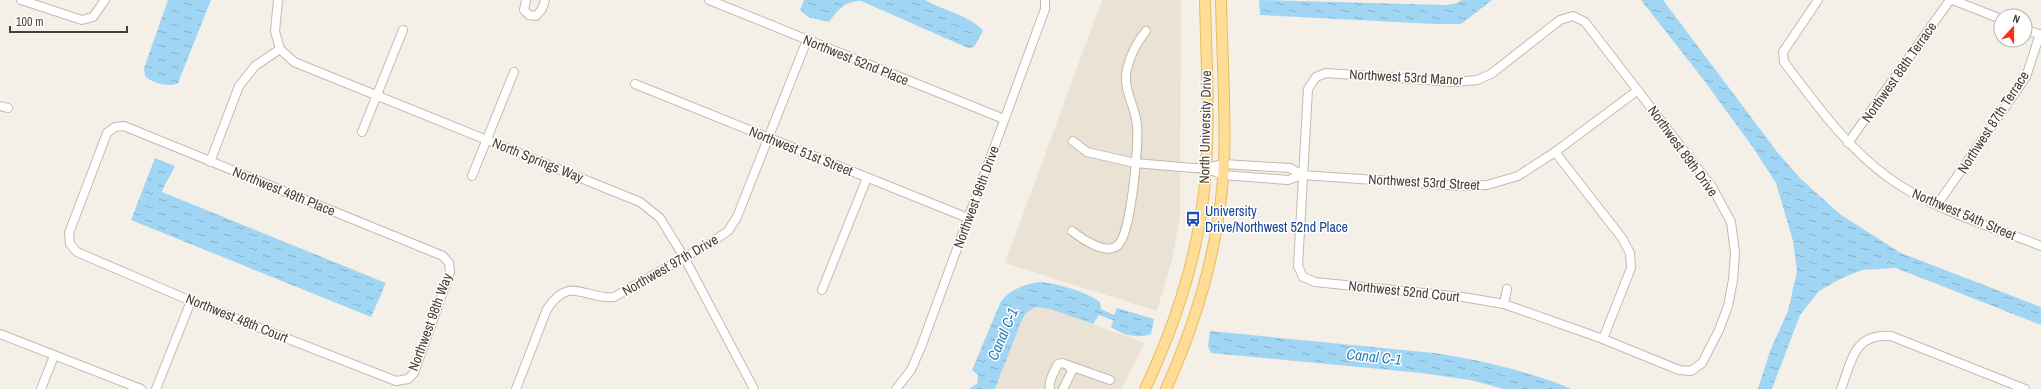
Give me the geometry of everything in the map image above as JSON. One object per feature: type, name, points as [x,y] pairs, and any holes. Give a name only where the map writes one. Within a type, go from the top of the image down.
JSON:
[{"type":"main road","name":"North University Drive","points":[[1145,389],[1162,352],[1186,285],[1201,216],[1206,168],[1205,0]]},
{"type":"main road","name":"North University Drive","points":[[1166,389],[1191,327],[1214,243],[1224,164],[1221,0]]},
{"type":"street","points":[[21,0],[82,20],[93,16],[105,0]]},
{"type":"street","points":[[210,162],[239,86],[256,66],[280,49],[275,31],[278,0]]},
{"type":"street","points":[[526,0],[524,10],[529,15],[536,16],[542,9],[545,0]]},
{"type":"street","name":"Northwest 52nd Place","points":[[709,0],[1004,119]]},
{"type":"street","name":"Northwest 96th Drive","points":[[896,389],[911,370],[918,353],[1045,9],[1045,0]]},
{"type":"street","name":"Northwest 54th Street","points":[[1818,0],[1783,52],[1784,62],[1835,130],[1888,178],[1937,205],[2040,244]]},
{"type":"street","name":"Northwest 88th Terrace","points":[[1848,143],[1950,0]]},
{"type":"street","points":[[1953,0],[1993,16]]},
{"type":"street","name":"Northwest 53rd Manor","points":[[1302,175],[1308,89],[1316,77],[1326,73],[1455,82],[1477,80],[1491,74],[1560,20],[1573,16]]},
{"type":"street","name":"Northwest 89th Drive","points":[[1573,16],[1585,22],[1638,90],[1712,187],[1731,222],[1735,253],[1733,280],[1728,306],[1720,330],[1702,363],[1691,371]]},
{"type":"street","points":[[362,132],[403,30]]},
{"type":"street","points":[[1072,231],[1084,241],[1108,249],[1118,246],[1124,237],[1128,221],[1135,163],[1137,126],[1128,96],[1127,70],[1137,43],[1146,31]]},
{"type":"street","name":"Northwest 87th Terrace","points":[[1937,205],[2026,77],[2040,34]]},
{"type":"street","name":"Northwest 97th Drive","points":[[518,388],[547,309],[554,298],[566,292],[577,290],[603,298],[614,297],[728,232],[737,217],[807,40]]},
{"type":"street","name":"North Springs Way","points":[[280,49],[294,62],[640,202],[660,218],[684,257],[754,389]]},
{"type":"street","points":[[472,176],[514,72]]},
{"type":"street","name":"Northwest 51st Street","points":[[635,84],[968,218]]},
{"type":"street","name":"Northwest 53rd Street","points":[[1206,168],[1223,175],[1288,180],[1302,175],[1462,186],[1487,185],[1518,176],[1555,152],[1638,90]]},
{"type":"street","name":"Northwest 49th Place","points":[[70,244],[69,233],[108,133],[115,127],[124,126],[443,256],[449,263]]},
{"type":"street","points":[[1073,141],[1087,152],[1135,163],[1206,168]]},
{"type":"street","points":[[1555,152],[1622,238],[1630,253],[1631,268],[1603,339]]},
{"type":"street","name":"Northwest 53rd Street","points":[[1206,168],[1224,164],[1266,166],[1290,168],[1302,175]]},
{"type":"street","points":[[1266,166],[1266,178]]},
{"type":"street","name":"Northwest 52nd Court","points":[[1302,175],[1298,266],[1303,277],[1315,282],[1463,297],[1504,304],[1603,339],[1678,370],[1691,371]]},
{"type":"street","points":[[822,290],[867,178]]},
{"type":"street","name":"Northwest 48th Court","points":[[70,244],[77,252],[191,300],[396,381],[408,379]]},
{"type":"street","name":"Northwest 98th Way","points":[[408,379],[414,373],[450,272],[449,263]]},
{"type":"street","points":[[1504,304],[1507,288]]},
{"type":"street","points":[[156,389],[191,300]]},
{"type":"street","points":[[0,334],[141,389]]},
{"type":"street","points":[[1841,389],[1856,349],[1866,339],[1878,335],[1891,336],[2025,389]]},
{"type":"street","points":[[41,389],[54,356]]},
{"type":"street","points":[[1050,389],[1049,384],[1058,364],[1062,363],[1110,380]]},
{"type":"street","points":[[1063,389],[1072,371],[1069,366]]},
{"type":"shaded area","points":[[1102,0],[1181,0],[1180,218],[1172,259],[1157,311],[1005,263]]},
{"type":"shaded area","points":[[1035,307],[1050,309],[1145,343],[1121,389],[995,389],[1021,322],[1026,313]]},
{"type":"water","points":[[168,0],[211,0],[178,83],[165,85],[148,79],[145,76],[144,68]]},
{"type":"water","points":[[804,0],[925,0],[972,21],[983,31],[974,47],[968,48],[861,1],[846,4],[829,22],[808,17],[800,10]]},
{"type":"water","points":[[1259,0],[1446,5],[1457,3],[1462,0],[1492,0],[1461,24],[1434,24],[1260,15]]},
{"type":"water","points":[[1641,0],[1663,0],[1778,153],[1801,179],[1841,215],[1901,253],[2041,307],[2041,325],[1896,268],[1862,270],[1840,279],[1819,291],[1800,315],[1772,389],[1758,389],[1770,351],[1788,311],[1797,271],[1793,241],[1776,183],[1752,146],[1703,79]]},
{"type":"water","points":[[155,158],[175,166],[162,192],[386,283],[371,317],[131,220]]},
{"type":"water","name":"Canal C-1","points":[[1040,282],[1063,286],[1088,295],[1100,302],[1101,309],[1114,315],[1117,308],[1154,319],[1151,334],[1136,336],[1120,332],[1111,327],[1113,320],[1099,315],[1093,324],[1050,309],[1035,307],[1026,313],[1021,322],[995,389],[969,389],[977,384],[978,375],[972,370],[1001,301],[1009,293],[1019,288]]},
{"type":"water","name":"Canal C-1","points":[[1210,331],[1434,353],[1487,363],[1538,377],[1572,389],[1504,389],[1470,380],[1421,373],[1211,353],[1208,346]]},
{"type":"place","name":"University Drive/Northwest 52nd Place","points":[[1193,219]]}]
